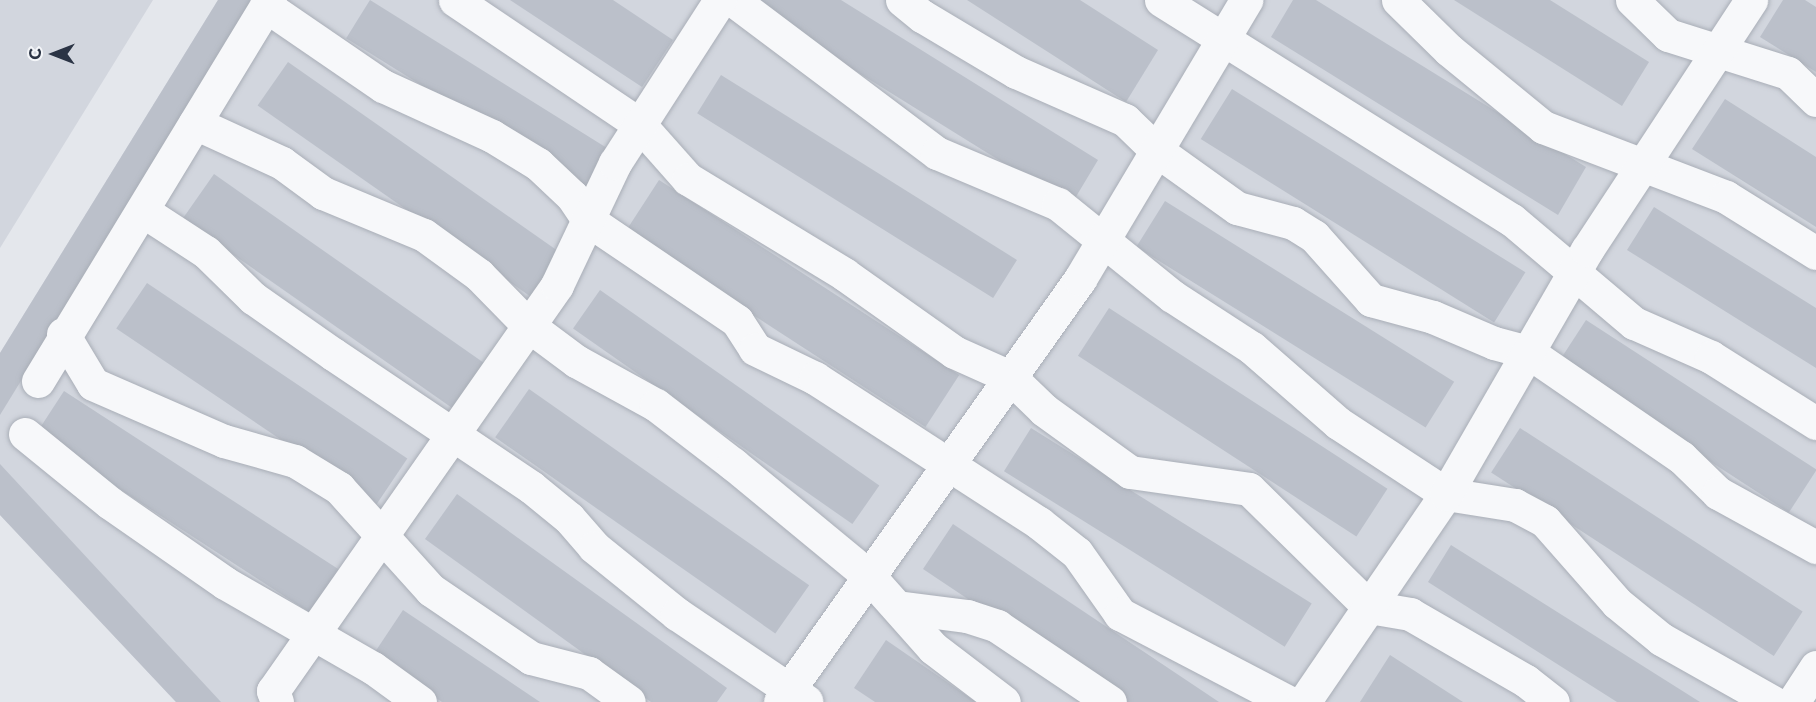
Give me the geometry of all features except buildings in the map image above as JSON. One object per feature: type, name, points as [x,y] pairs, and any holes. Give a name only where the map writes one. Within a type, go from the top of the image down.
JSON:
[{"type":"lane","points":[[455,0],[640,125],[688,179],[844,274],[954,352],[1010,377],[1044,410],[1130,472],[1249,489],[1369,607],[1410,614],[1526,681],[1553,702]]},
{"type":"lane","points":[[276,702],[273,692],[557,285],[615,163],[720,0]]},
{"type":"lane","points":[[732,0],[937,153],[1058,204],[1172,296],[1252,348],[1338,423],[1446,494],[1515,505],[1545,521],[1617,603],[1661,639],[1773,702]]},
{"type":"lane","points":[[902,0],[922,16],[1016,72],[1125,120],[1156,150],[1237,208],[1293,223],[1314,236],[1371,300],[1433,317],[1494,343],[1528,352],[1681,457],[1718,493],[1816,547]]},
{"type":"lane","points":[[1161,0],[1512,220],[1573,274],[1634,323],[1711,357],[1816,423]]},
{"type":"lane","points":[[143,211],[206,252],[253,298],[451,436],[531,487],[569,518],[594,547],[677,614],[793,697],[869,576],[1010,377],[1104,239],[1246,0]]},
{"type":"lane","points":[[1398,0],[1449,50],[1543,127],[1644,163],[1726,197],[1816,253]]},
{"type":"lane","points":[[1632,0],[1668,35],[1788,73],[1816,100]]},
{"type":"lane","points":[[1304,702],[1446,494],[1573,274],[1751,0]]},
{"type":"lane","points":[[38,381],[63,334],[143,211],[268,3],[383,86],[492,136],[538,164],[572,196],[588,220],[736,321],[755,349],[815,378],[1039,523],[1077,553],[1120,614],[1288,702]]},
{"type":"lane","points":[[195,123],[282,163],[323,193],[424,235],[479,275],[529,326],[576,361],[657,405],[869,576],[933,648],[1004,702]]},
{"type":"lane","points":[[63,334],[93,384],[224,441],[295,461],[339,488],[384,533],[431,590],[531,658],[589,673],[629,702]]},
{"type":"lane","points":[[25,434],[110,502],[225,584],[373,668],[420,702]]},
{"type":"lane","points":[[897,607],[967,616],[997,626],[1110,702]]},
{"type":"lane","points":[[1792,702],[1816,667]]},
{"type":"shaded area","points":[[0,0],[153,0],[0,248]]},
{"type":"shaded area","points":[[218,0],[1816,0],[1816,702],[176,702],[0,515],[0,353]]}]
